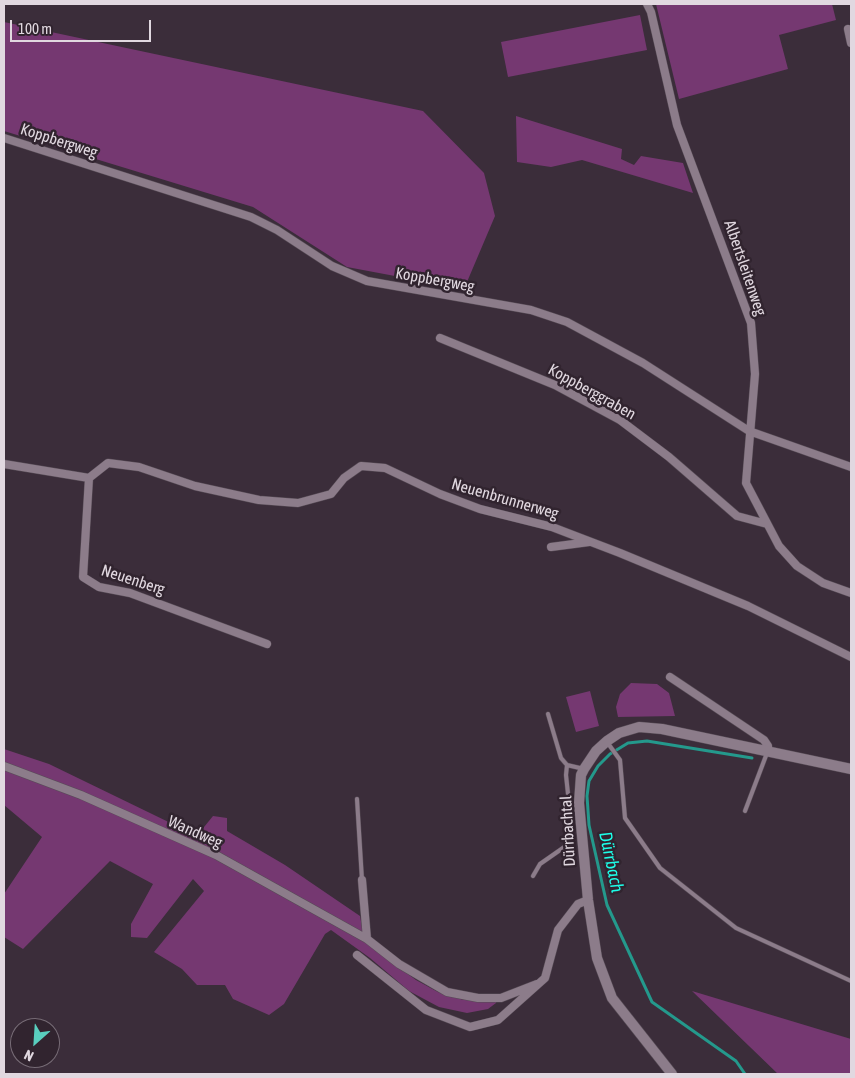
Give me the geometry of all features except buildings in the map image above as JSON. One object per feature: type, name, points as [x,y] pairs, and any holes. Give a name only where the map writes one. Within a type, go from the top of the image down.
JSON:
[{"type":"street","name":"Albertsleitenweg","points":[[647,4],[651,12],[677,125],[751,323],[755,374],[746,483],[780,546],[796,566],[823,583],[851,593]]},
{"type":"street","points":[[848,29],[851,43]]},
{"type":"street","name":"Koppbergweg","points":[[4,138],[251,217],[277,230],[332,266],[367,281],[531,310],[567,322],[642,362],[749,430],[851,467]]},
{"type":"street","name":"Koppberggraben","points":[[440,338],[555,385],[620,420],[669,457],[737,516],[767,524]]},
{"type":"street","name":"Neuenbrunnerweg","points":[[89,478],[108,463],[139,467],[194,486],[259,500],[298,503],[331,494],[344,478],[361,466],[384,468],[440,494],[480,509],[552,526],[592,542],[748,606],[851,657]]},
{"type":"street","points":[[4,464],[89,478]]},
{"type":"street","name":"Neuenberg","points":[[89,478],[83,544],[83,577],[99,587],[130,593],[267,644]]},
{"type":"street","points":[[551,547],[592,542]]},
{"type":"street","points":[[670,678],[764,740],[768,746],[768,752]]},
{"type":"street","name":"Dürrbachtal","points":[[672,1074],[612,998],[602,974],[588,900],[579,803],[584,768],[596,751],[610,746],[619,733],[639,727],[662,729],[851,769]]},
{"type":"street","name":"Wandweg","points":[[4,766],[81,795],[216,856],[367,939],[398,964],[446,992],[478,998],[501,998],[537,984]]},
{"type":"street","points":[[362,880],[367,939]]},
{"type":"street","points":[[357,955],[426,1010],[470,1027],[498,1020],[545,978],[550,967],[558,930],[578,904],[588,900]]},
{"type":"lane","points":[[548,714],[560,758],[567,765],[584,768]]},
{"type":"lane","points":[[610,746],[619,758],[625,818],[660,868],[736,928],[851,982]]},
{"type":"lane","points":[[745,811],[768,752]]},
{"type":"lane","points":[[533,876],[540,864],[573,841],[566,775],[567,765]]},
{"type":"lane","points":[[357,799],[362,880]]},
{"type":"shaded area","points":[[656,4],[832,4],[836,20],[779,35],[788,69],[679,99]]},
{"type":"shaded area","points":[[640,15],[647,50],[508,77],[501,42]]},
{"type":"shaded area","points":[[4,22],[423,111],[484,173],[495,216],[464,289],[347,267],[253,207],[4,131]]},
{"type":"shaded area","points":[[516,116],[622,149],[621,159],[634,165],[641,156],[683,163],[693,193],[582,160],[551,167],[517,162]]},
{"type":"shaded area","points":[[631,683],[657,684],[669,693],[675,716],[618,717],[616,707],[620,694]]},
{"type":"shaded area","points":[[590,691],[599,726],[576,732],[566,697]]},
{"type":"shaded area","points":[[4,749],[49,764],[185,830],[200,832],[213,816],[227,818],[227,831],[285,865],[360,916],[365,942],[416,980],[438,992],[464,1000],[497,1000],[496,1003],[488,1009],[467,1013],[439,1007],[409,991],[370,958],[331,930],[325,934],[284,1004],[269,1015],[233,999],[225,985],[197,985],[182,969],[154,952],[204,891],[193,879],[147,938],[131,937],[131,924],[153,884],[110,861],[23,949],[4,937],[4,894],[42,837],[4,805]]},
{"type":"shaded area","points":[[692,991],[851,1039],[851,1074],[778,1074]]},
{"type":"waterway","name":"Dürrbach","points":[[745,1074],[736,1061],[652,1002],[607,905],[589,825],[587,796],[589,781],[598,766],[610,754],[628,743],[647,741],[752,758]]}]
